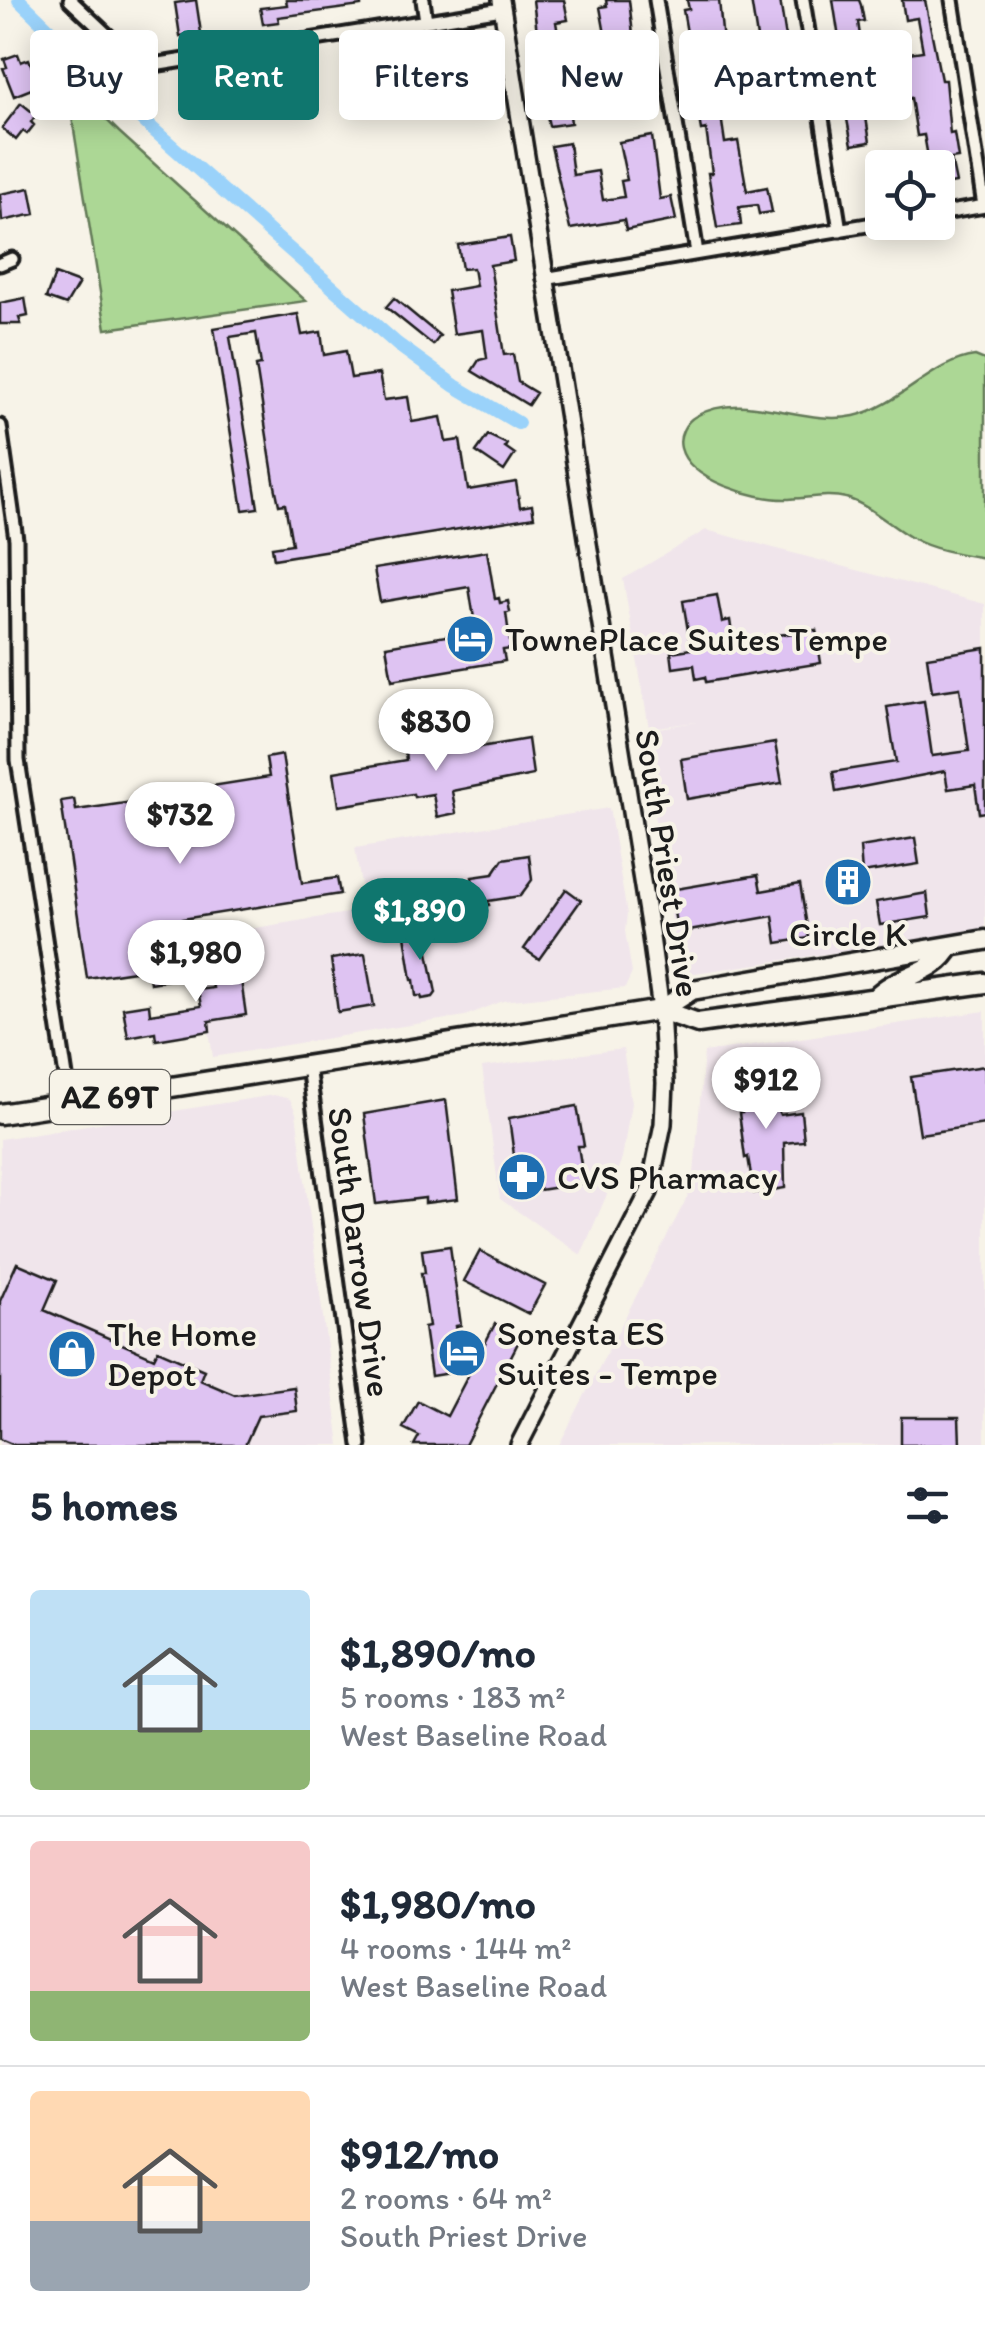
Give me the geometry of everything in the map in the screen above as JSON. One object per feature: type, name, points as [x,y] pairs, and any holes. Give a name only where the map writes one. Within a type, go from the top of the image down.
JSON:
[{"type":"main road","points":[[662,1010],[692,990],[985,940]]},
{"type":"main road","points":[[876,998],[890,983],[939,963],[950,946]]},
{"type":"main road","points":[[662,1010],[698,1023],[985,983]]},
{"type":"main road","name":"AZ 69T","points":[[0,1114],[662,1010]]},
{"type":"street","points":[[70,0],[141,67],[426,21],[501,5]]},
{"type":"street","points":[[422,0],[426,21]]},
{"type":"street","points":[[656,0],[697,253]]},
{"type":"street","points":[[804,0],[840,230]]},
{"type":"street","points":[[952,0],[984,206],[955,211]]},
{"type":"street","name":"South Priest Drive","points":[[501,5],[662,1010],[665,1084],[663,1124],[649,1192],[519,1445]]},
{"type":"street","points":[[544,279],[865,226]]},
{"type":"street","points":[[0,426],[16,538],[18,760],[70,1103]]},
{"type":"street","name":"South Darrow Drive","points":[[308,1066],[360,1445]]},
{"type":"shaded area","points":[[706,530],[985,604],[985,931],[681,975],[640,731],[696,722],[649,728],[623,579]]},
{"type":"shaded area","points":[[609,808],[627,914],[625,931],[632,973],[625,988],[503,1001],[465,1016],[213,1057],[195,938],[365,910],[355,848]]},
{"type":"shaded area","points":[[985,1011],[985,1445],[559,1445],[693,1186],[704,1052]]},
{"type":"shaded area","points":[[623,1049],[631,1103],[622,1159],[581,1255],[500,1199],[482,1067]]},
{"type":"shaded area","points":[[274,1095],[290,1099],[296,1113],[340,1445],[0,1445],[0,1139]]},
{"type":"green space","points":[[72,120],[107,120],[306,301],[106,329]]},
{"type":"green space","points":[[975,356],[985,360],[985,558],[920,542],[846,498],[772,498],[741,492],[696,470],[681,448],[682,434],[689,422],[714,408],[754,407],[815,417],[854,416],[886,403],[944,366]]},
{"type":"building","points":[[196,0],[201,30],[179,30],[175,3]]},
{"type":"building","points":[[286,0],[361,0],[361,6],[278,17],[279,22],[263,24],[260,8],[287,5]]},
{"type":"building","points":[[533,0],[564,0],[568,20],[556,22],[557,30],[537,30]]},
{"type":"building","points":[[606,0],[629,0],[632,30],[604,30],[600,7],[607,6]]},
{"type":"building","points":[[687,0],[719,0],[722,30],[687,30],[683,10],[689,9]]},
{"type":"building","points":[[751,0],[780,0],[785,30],[756,30]]},
{"type":"building","points":[[833,0],[859,0],[864,21],[858,22],[859,30],[838,30]]},
{"type":"building","points":[[902,0],[925,0],[941,80],[945,80],[950,134],[954,133],[958,158],[955,150],[927,150],[924,135],[917,136],[912,104],[912,52],[923,51],[917,18],[905,20]]},
{"type":"building","points":[[18,54],[21,62],[29,59],[30,90],[14,96],[3,68],[7,67],[4,59]]},
{"type":"building","points":[[21,103],[30,110],[34,125],[27,134],[23,131],[16,140],[2,128]]},
{"type":"building","points":[[548,120],[571,120],[571,123],[549,126]]},
{"type":"building","points":[[699,120],[722,120],[725,143],[738,141],[747,191],[767,187],[772,212],[759,214],[757,205],[739,207],[741,225],[717,228],[706,129],[701,130]]},
{"type":"building","points":[[847,120],[866,120],[870,142],[852,145]]},
{"type":"building","points":[[652,136],[660,199],[671,197],[676,220],[626,230],[624,220],[570,229],[551,146],[569,143],[573,175],[598,171],[603,200],[624,197],[621,181],[627,180],[619,142]]},
{"type":"building","points":[[30,188],[35,214],[2,221],[0,194]]},
{"type":"building","points":[[510,237],[514,261],[490,265],[504,355],[513,354],[518,382],[536,393],[528,405],[472,371],[479,360],[487,358],[483,330],[454,334],[447,291],[476,286],[473,268],[462,269],[458,245]]},
{"type":"building","points":[[55,274],[79,283],[66,305],[46,298]]},
{"type":"building","points":[[25,298],[28,316],[19,318],[21,324],[0,324],[0,303]]},
{"type":"building","points":[[394,298],[440,336],[433,345],[386,307]]},
{"type":"building","points":[[298,314],[302,335],[321,332],[324,355],[346,351],[351,378],[379,374],[384,400],[408,397],[412,422],[441,417],[446,442],[460,440],[468,490],[516,482],[520,507],[532,505],[534,517],[274,559],[272,547],[292,544],[285,504],[279,505],[274,481],[256,366],[261,365],[256,333],[230,337],[258,508],[243,510],[214,328]]},
{"type":"building","points":[[488,435],[507,444],[505,447],[515,454],[504,471],[476,452]]},
{"type":"building","points":[[487,551],[495,599],[499,598],[500,603],[508,601],[510,612],[506,613],[511,649],[503,650],[505,661],[392,680],[386,646],[476,631],[469,587],[380,602],[374,569]]},
{"type":"building","points":[[717,595],[722,622],[730,620],[733,641],[816,630],[821,663],[706,682],[705,677],[696,679],[694,665],[673,668],[671,652],[691,649],[683,601]]},
{"type":"building","points":[[985,648],[985,812],[979,813],[975,785],[948,789],[945,771],[836,792],[833,772],[896,762],[887,707],[924,701],[932,756],[969,751],[960,688],[932,692],[927,657]]},
{"type":"building","points":[[528,739],[533,775],[452,791],[456,813],[437,817],[433,794],[339,806],[334,772],[406,760],[405,753],[461,744],[462,750]]},
{"type":"building","points":[[775,743],[782,783],[687,799],[681,759]]},
{"type":"building","points":[[282,755],[302,883],[337,878],[340,894],[170,921],[179,978],[150,983],[148,969],[87,978],[61,801],[74,799],[76,810],[269,777],[266,758]]},
{"type":"building","name":"Circle K","points":[[915,838],[919,864],[862,873],[860,847]]},
{"type":"building","points":[[529,855],[532,880],[520,896],[488,901],[489,905],[477,907],[472,877],[493,874],[503,859]]},
{"type":"building","points":[[758,875],[761,891],[800,884],[809,938],[777,943],[773,916],[689,931],[686,922],[676,923],[670,890]]},
{"type":"building","points":[[566,889],[581,900],[539,959],[524,949]]},
{"type":"building","name":"Circle K","points":[[927,893],[930,917],[880,925],[876,902]]},
{"type":"building","points":[[423,927],[436,993],[422,999],[416,996],[405,935],[406,930]]},
{"type":"building","points":[[236,945],[246,1015],[209,1021],[210,1031],[156,1040],[155,1032],[128,1037],[123,1008],[149,1004],[150,1014],[201,1006],[198,990],[213,988],[210,969],[212,964],[221,962],[219,947]]},
{"type":"building","points":[[365,954],[374,1006],[338,1012],[331,959]]},
{"type":"building","points":[[985,1066],[985,1124],[920,1134],[911,1077]]},
{"type":"building","points":[[770,1073],[780,1115],[801,1112],[804,1141],[784,1143],[785,1188],[754,1193],[739,1113],[739,1077]]},
{"type":"building","points":[[446,1100],[458,1199],[425,1203],[425,1198],[376,1204],[364,1114]]},
{"type":"building","name":"CVS Pharmacy","points":[[577,1106],[584,1146],[578,1146],[584,1183],[520,1193],[519,1186],[507,1188],[504,1172],[516,1170],[509,1118]]},
{"type":"building","points":[[450,1246],[461,1325],[456,1326],[462,1371],[431,1376],[424,1327],[429,1326],[421,1273],[425,1273],[422,1250]]},
{"type":"building","points":[[480,1251],[545,1285],[529,1314],[464,1281]]},
{"type":"building","name":"The Home Depot","points":[[17,1263],[57,1280],[44,1310],[154,1358],[158,1350],[204,1370],[200,1380],[235,1395],[294,1387],[297,1411],[258,1416],[245,1445],[14,1445],[0,1439],[0,1301]]},
{"type":"building","points":[[495,1324],[521,1337],[465,1445],[414,1445],[419,1436],[403,1428],[418,1401],[447,1416]]},
{"type":"building","points":[[901,1417],[959,1417],[960,1445],[901,1445]]},
{"type":"waterway","points":[[19,0],[148,125],[397,344],[455,386],[518,423]]},
{"type":"place","name":"TownePlace Suites Tempe","points":[[470,639]]},
{"type":"place","name":"Circle K","points":[[848,882]]},
{"type":"place","name":"CVS Pharmacy","points":[[522,1177]]},
{"type":"place","name":"Sonesta ES Suites - Tempe","points":[[462,1353]]},
{"type":"place","name":"The Home Depot","points":[[72,1354]]}]
